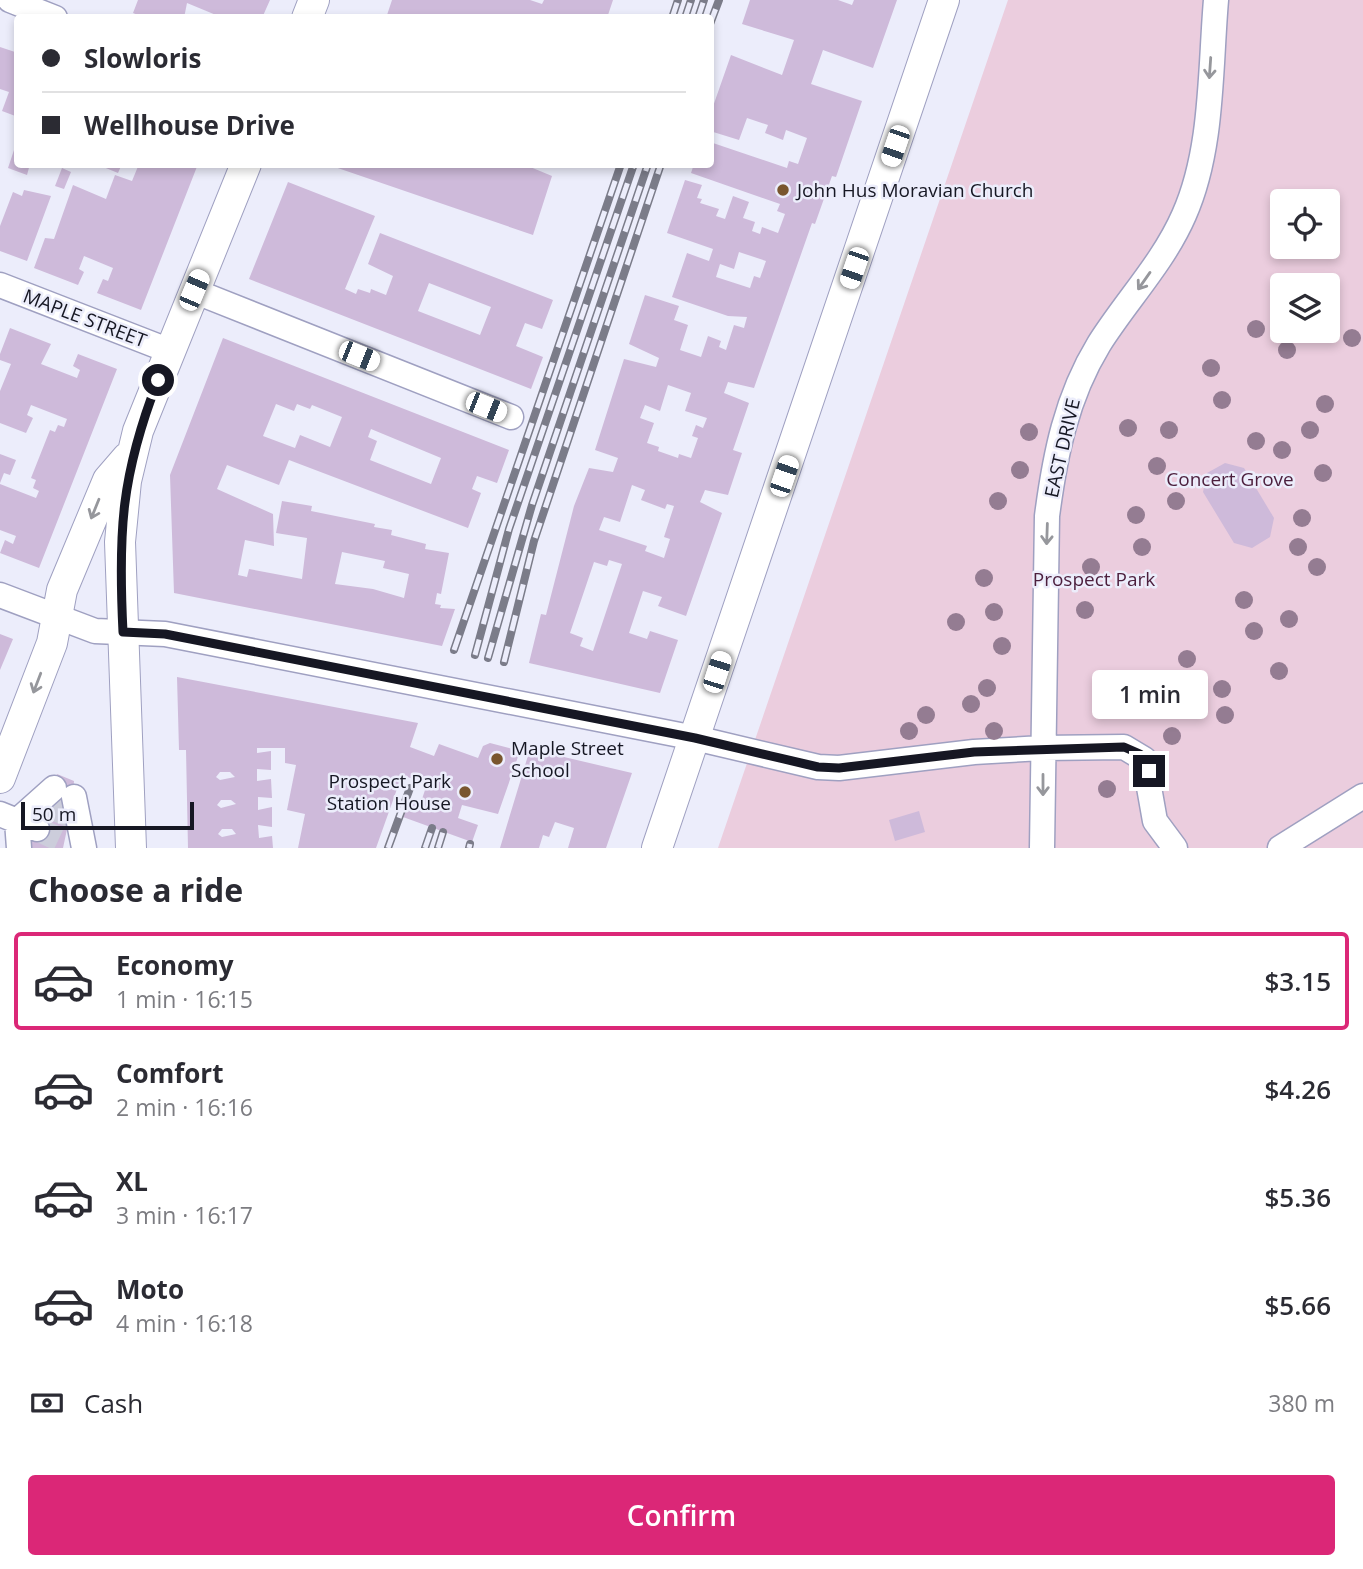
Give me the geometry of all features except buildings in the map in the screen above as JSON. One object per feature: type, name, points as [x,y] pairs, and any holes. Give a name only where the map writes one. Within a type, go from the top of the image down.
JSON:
[{"type":"main road","points":[[657,848],[944,0]]},
{"type":"main road","points":[[131,848],[121,514],[132,453],[244,168]]},
{"type":"main road","points":[[0,778],[52,643],[62,590],[107,480],[132,453]]},
{"type":"street","points":[[10,0],[45,14]]},
{"type":"street","name":"EAST DRIVE","points":[[1042,848],[1047,516],[1061,432],[1086,368],[1172,240],[1192,195],[1206,117],[1216,0]]},
{"type":"street","name":"MAPLE STREET","points":[[0,285],[170,351]]},
{"type":"street","points":[[194,290],[511,417]]},
{"type":"street","points":[[0,595],[95,631],[165,634],[695,738],[783,761],[839,768],[974,752],[1124,747],[1140,754],[1149,771],[1155,821],[1175,848]]},
{"type":"street","points":[[19,848],[20,828],[62,802],[80,847]]},
{"type":"street","points":[[1280,848],[1345,807]]},
{"type":"green space","name":"Prospect Park","points":[[1008,0],[1363,0],[1363,848],[718,848]]},
{"type":"tunnel","points":[[48,806],[71,816]]},
{"type":"tunnel","points":[[37,829],[67,843]]},
{"type":"railway","points":[[673,14],[678,0]]},
{"type":"railway","points":[[686,14],[691,0]]},
{"type":"railway","points":[[699,14],[704,0]]},
{"type":"railway","points":[[714,14],[719,0]]},
{"type":"railway","points":[[454,650],[620,168]]},
{"type":"railway","points":[[475,655],[509,529],[633,168]]},
{"type":"railway","points":[[488,658],[532,505],[647,168]]},
{"type":"railway","points":[[504,662],[534,541],[660,168]]},
{"type":"railway","points":[[388,848],[410,788]]},
{"type":"railway","points":[[425,848],[432,828]]},
{"type":"railway","points":[[438,848],[443,832]]},
{"type":"railway","points":[[469,848],[470,844]]},
{"type":"place","name":"John Hus Moravian Church","points":[[783,190]]},
{"type":"place","name":"Maple Street School","points":[[497,759]]},
{"type":"place","name":"Prospect Park Station House","points":[[465,792]]},
{"type":"route","points":[[158,380],[138,431],[125,481],[120,542],[123,632],[165,634],[695,738],[783,761],[818,767],[839,768],[1010,749],[1124,747],[1140,754],[1149,771]]},
{"type":"park label","name":"Concert Grove","points":[[1230,479]]}]
